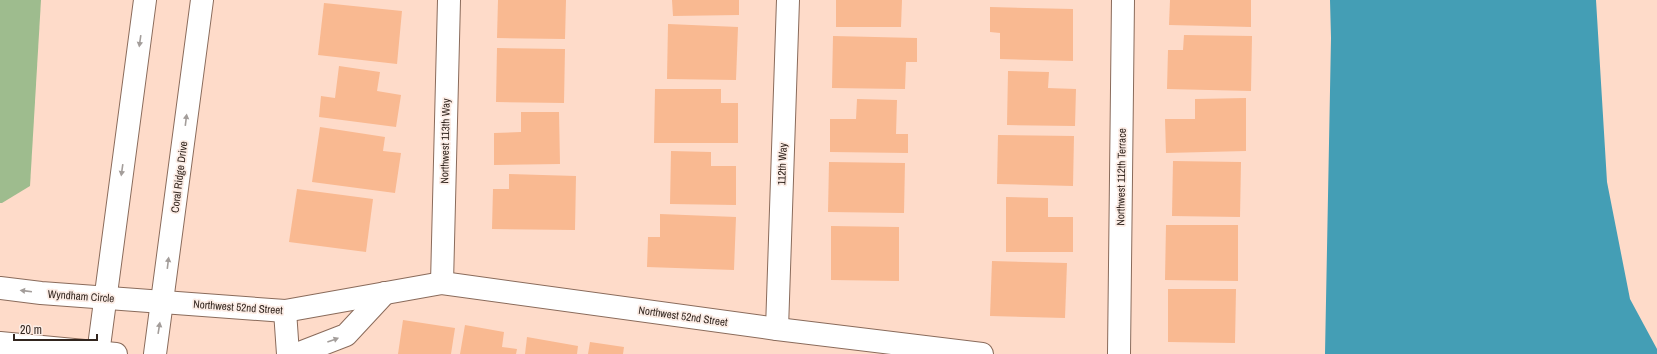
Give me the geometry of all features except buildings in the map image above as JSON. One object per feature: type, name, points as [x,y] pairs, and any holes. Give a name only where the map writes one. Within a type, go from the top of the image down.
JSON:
[{"type":"street","points":[[0,343],[104,354],[105,298],[145,0]]},
{"type":"street","name":"Coral Ridge Drive","points":[[155,354],[202,0]]},
{"type":"street","name":"Northwest 113th Way","points":[[442,282],[449,0]]},
{"type":"street","name":"112th Way","points":[[777,329],[788,0]]},
{"type":"street","name":"Northwest 112th Terrace","points":[[1119,354],[1123,0]]},
{"type":"street","name":"Northwest 52nd Street","points":[[162,302],[285,311],[442,282],[777,329],[982,354]]},
{"type":"street","name":"Wyndham Circle","points":[[0,288],[162,302]]},
{"type":"street","points":[[297,354],[346,336],[385,293]]},
{"type":"street","points":[[285,311],[288,354]]},
{"type":"green space","points":[[0,0],[41,0],[30,186],[2,203],[0,203]]},
{"type":"water","points":[[1330,0],[1596,0],[1607,182],[1630,299],[1657,349],[1657,354],[1325,354],[1331,38]]}]
